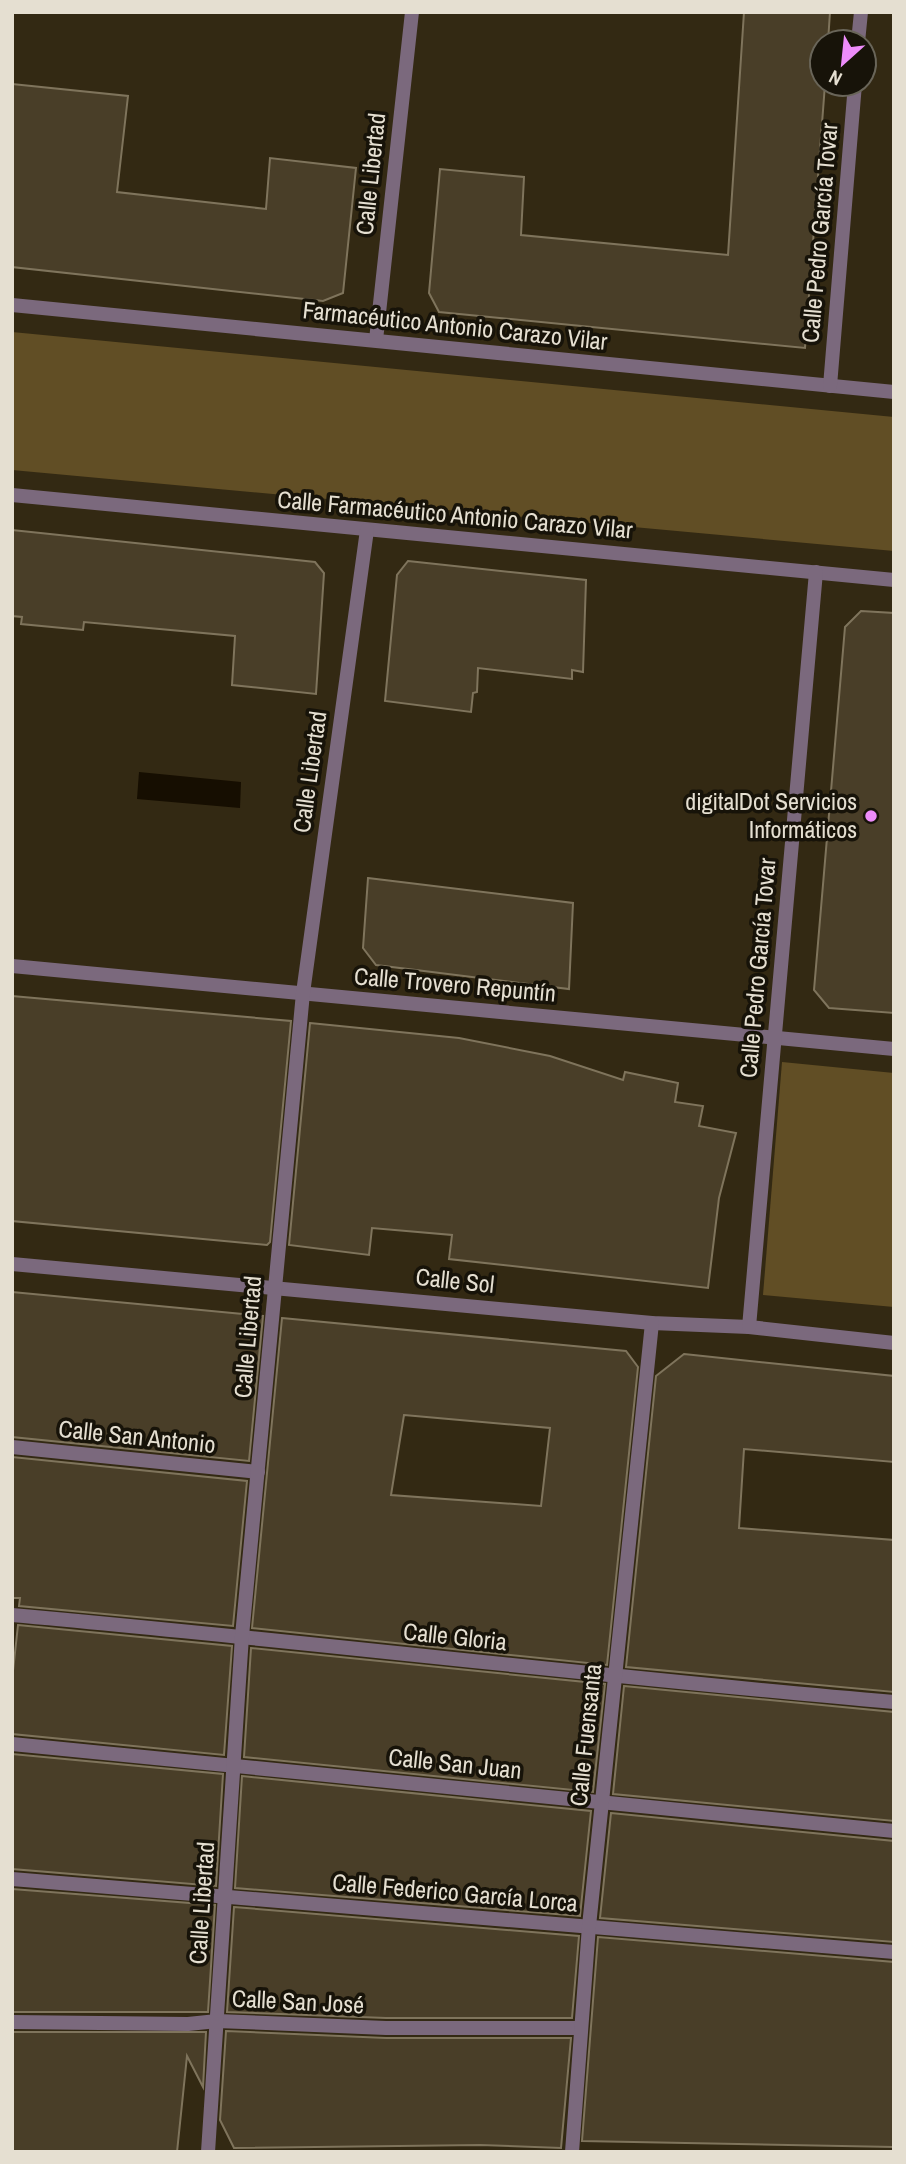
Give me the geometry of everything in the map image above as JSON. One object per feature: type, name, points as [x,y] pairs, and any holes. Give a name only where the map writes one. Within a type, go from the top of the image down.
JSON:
[{"type":"street","name":"Calle Libertad","points":[[376,340],[412,12]]},
{"type":"street","name":"Calle Pedro García Tovar","points":[[831,386],[854,98]]},
{"type":"street","name":"Farmacéutico Antonio Carazo Vilar","points":[[12,305],[894,392]]},
{"type":"street","name":"Calle Farmacéutico Antonio Carazo Vilar","points":[[12,495],[894,580]]},
{"type":"street","name":"Calle Libertad","points":[[208,2152],[242,1636],[303,993],[367,530]]},
{"type":"street","name":"Calle Pedro García Tovar","points":[[749,1327],[816,572]]},
{"type":"street","name":"Calle Trovero Repuntín","points":[[12,966],[894,1049]]},
{"type":"street","name":"Calle Sol","points":[[12,1264],[275,1286],[652,1323],[749,1327],[894,1343]]},
{"type":"street","name":"Calle Fuensanta","points":[[572,2152],[589,1926],[652,1323]]},
{"type":"street","name":"Calle San Antonio","points":[[12,1447],[258,1472]]},
{"type":"street","name":"Calle Gloria","points":[[12,1615],[242,1636],[615,1678],[894,1702]]},
{"type":"street","name":"Calle San Juan","points":[[12,1744],[894,1831]]},
{"type":"street","name":"Calle Federico García Lorca","points":[[12,1879],[894,1952]]},
{"type":"street","name":"Calle San José","points":[[12,2022],[188,2025],[217,2021],[386,2028],[581,2028]]},
{"type":"shaded area","points":[[12,332],[894,417],[894,551],[12,470]]},
{"type":"shaded area","points":[[139,772],[241,782],[240,808],[137,799]]},
{"type":"shaded area","points":[[782,1062],[894,1073],[894,1307],[763,1295]]},
{"type":"building","points":[[744,12],[830,12],[829,28],[808,28],[808,98],[824,98],[805,348],[439,312],[429,293],[440,169],[524,177],[521,235],[728,255]]},
{"type":"building","points":[[12,84],[128,96],[117,192],[266,209],[270,158],[356,168],[343,293],[323,301],[12,267]]},
{"type":"building","points":[[12,530],[315,562],[324,573],[316,694],[232,685],[235,636],[84,622],[83,630],[21,624],[22,617],[12,616]]},
{"type":"building","points":[[408,561],[586,580],[583,672],[572,670],[572,679],[478,668],[477,692],[473,693],[471,712],[385,701],[397,575]]},
{"type":"building","points":[[861,611],[894,613],[894,1013],[829,1008],[814,990],[845,627]]},
{"type":"building","points":[[368,878],[573,903],[569,989],[376,965],[363,948]]},
{"type":"building","points":[[12,996],[291,1021],[270,1242],[267,1245],[12,1221]]},
{"type":"building","points":[[310,1023],[459,1038],[550,1056],[623,1080],[625,1072],[678,1083],[675,1102],[703,1106],[699,1126],[736,1133],[719,1198],[708,1288],[449,1259],[452,1235],[372,1228],[369,1255],[289,1245]]},
{"type":"building","points":[[12,1292],[263,1316],[249,1461],[12,1437]]},
{"type":"building","points":[[282,1318],[626,1351],[638,1367],[607,1665],[252,1628]],"holes":[[[404,1415],[550,1428],[541,1506],[391,1495]]]},
{"type":"building","points":[[684,1354],[894,1376],[894,1462],[744,1449],[739,1528],[894,1540],[894,1692],[626,1667],[656,1376]]},
{"type":"building","points":[[12,1457],[247,1481],[233,1626],[19,1606],[20,1598],[12,1598]]},
{"type":"building","points":[[18,1625],[232,1646],[224,1755],[12,1734],[12,1680]]},
{"type":"building","points":[[251,1648],[605,1684],[593,1792],[244,1757]]},
{"type":"building","points":[[624,1686],[894,1712],[894,1821],[613,1794]]},
{"type":"building","points":[[12,1754],[223,1774],[216,1886],[12,1869]]},
{"type":"building","points":[[242,1776],[591,1811],[580,1916],[235,1888]]},
{"type":"building","points":[[611,1813],[894,1841],[894,1942],[600,1918]]},
{"type":"building","points":[[12,1889],[215,1905],[208,2012],[12,2012]]},
{"type":"building","points":[[234,1907],[579,1936],[572,2018],[386,2018],[227,2012]]},
{"type":"building","points":[[598,1937],[894,1962],[894,2147],[582,2141]]},
{"type":"building","points":[[226,2031],[386,2038],[571,2038],[561,2148],[480,2145],[234,2148],[220,2120]]},
{"type":"building","points":[[12,2032],[206,2032],[203,2087],[187,2056],[177,2152],[12,2152]]},
{"type":"place","name":"digitalDot Servicios Informáticos","points":[[871,816]]}]
